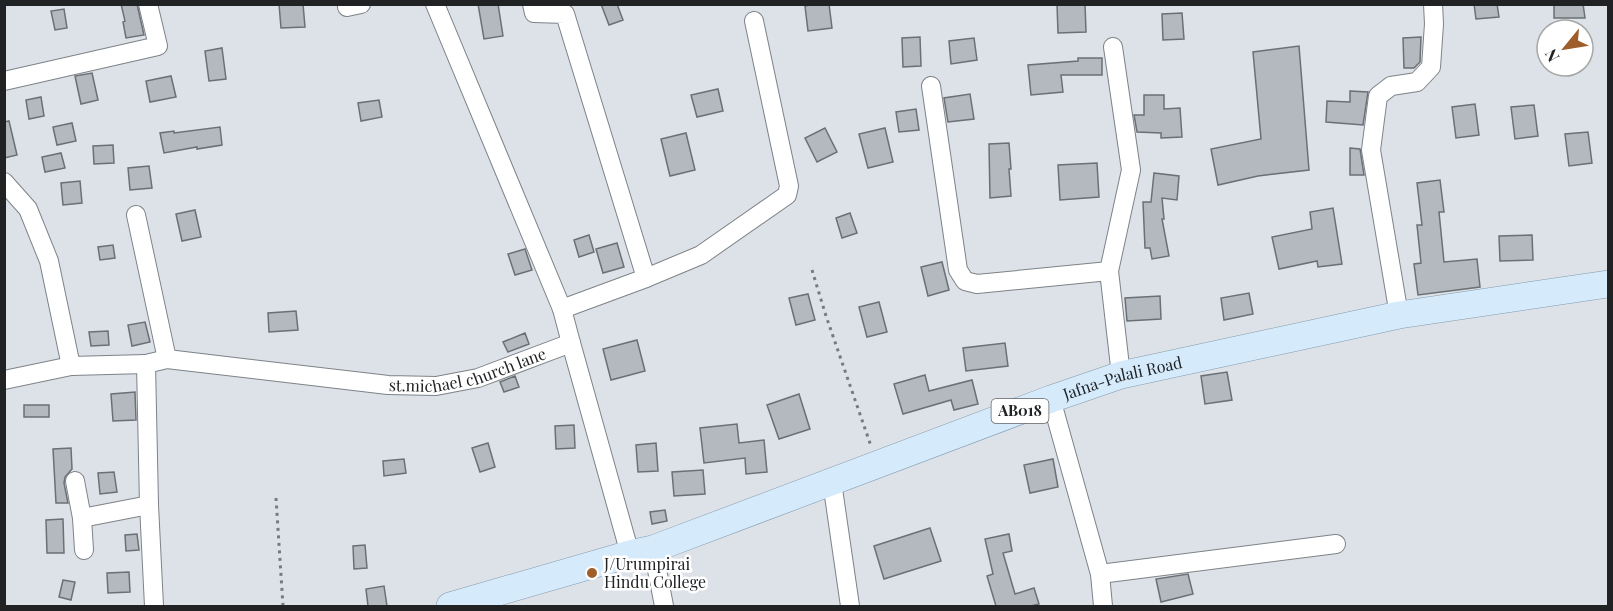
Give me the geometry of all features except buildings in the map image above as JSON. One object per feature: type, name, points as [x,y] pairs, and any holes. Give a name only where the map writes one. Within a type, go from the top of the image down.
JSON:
[{"type":"main road","name":"Jafna-Palali Road","points":[[450,606],[642,551],[1121,375],[1399,315],[1608,284]]},
{"type":"street","points":[[4,81],[158,46],[148,4]]},
{"type":"street","points":[[435,4],[562,309],[571,343],[642,551],[664,606]]},
{"type":"street","points":[[532,4],[534,13],[565,14],[646,278]]},
{"type":"street","points":[[1399,315],[1371,150],[1378,96],[1391,86],[1417,82],[1431,67],[1433,4]]},
{"type":"street","points":[[562,309],[701,255],[787,195],[789,186],[754,21]]},
{"type":"street","points":[[1113,47],[1131,170],[1109,270],[1121,375]]},
{"type":"street","points":[[931,86],[958,270],[965,280],[977,284],[1109,270]]},
{"type":"street","points":[[4,182],[28,209],[49,261],[71,366]]},
{"type":"street","points":[[136,215],[167,359]]},
{"type":"street","name":"st.michael church lane","points":[[4,380],[71,366],[146,364],[167,359],[388,385],[436,386],[478,378],[571,343]]},
{"type":"street","points":[[146,364],[154,606]]},
{"type":"street","points":[[1051,399],[1100,574],[1103,606]]},
{"type":"street","points":[[75,481],[82,518],[84,550]]},
{"type":"street","points":[[832,482],[850,606]]},
{"type":"street","points":[[82,518],[149,505]]},
{"type":"street","points":[[1100,574],[1336,544]]},
{"type":"path","points":[[812,270],[877,465]]},
{"type":"path","points":[[276,498],[283,606]]},
{"type":"place","name":"J/Urumpirai Hindu College","points":[[592,573]]}]
